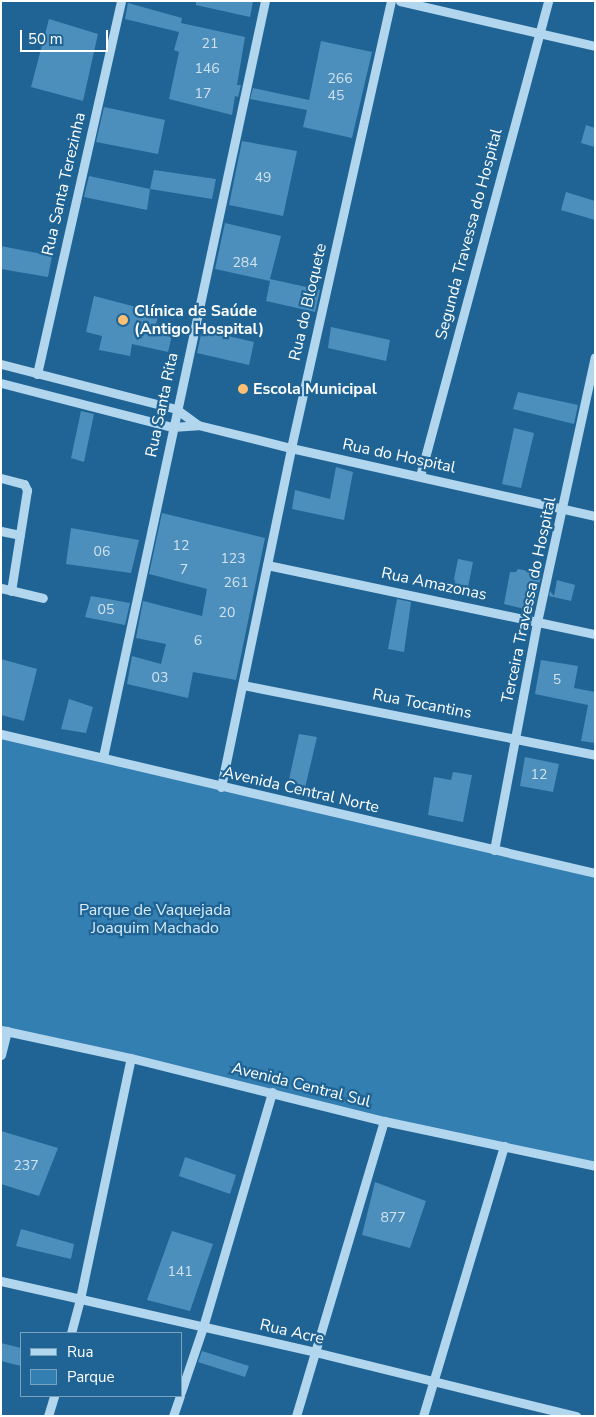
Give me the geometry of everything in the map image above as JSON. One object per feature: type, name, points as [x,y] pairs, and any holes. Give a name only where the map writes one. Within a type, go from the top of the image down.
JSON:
[{"type":"street","name":"Rua Santa Terezinha","points":[[37,374],[121,1]]},
{"type":"street","name":"Rua Santa Rita","points":[[103,757],[264,1]]},
{"type":"street","name":"Rua do Bloquete","points":[[221,787],[291,448],[391,1]]},
{"type":"street","points":[[400,1],[595,46]]},
{"type":"street","name":"Segunda Travessa do Hospital","points":[[420,476],[548,1]]},
{"type":"street","name":"Terceira Travessa do Hospital","points":[[494,850],[517,738],[537,622],[592,380],[595,357]]},
{"type":"street","name":"Rua do Hospital","points":[[1,364],[176,409],[198,425]]},
{"type":"street","name":"Rua do Hospital","points":[[1,383],[172,427],[198,425],[291,448],[595,516]]},
{"type":"street","points":[[1,478],[24,484],[27,487],[11,591]]},
{"type":"street","points":[[1,532],[20,535]]},
{"type":"street","name":"Rua Amazonas","points":[[267,564],[595,634]]},
{"type":"street","points":[[1,588],[43,598]]},
{"type":"street","name":"Rua Tocantins","points":[[243,685],[595,755]]},
{"type":"street","name":"Avenida Central Norte","points":[[1,734],[595,873]]},
{"type":"street","points":[[1,1055],[4,1030]]},
{"type":"street","name":"Avenida Central Sul","points":[[4,1030],[131,1058],[384,1121],[595,1166]]},
{"type":"street","points":[[71,1332],[80,1299],[131,1058]]},
{"type":"street","points":[[182,1391],[203,1327],[272,1092]]},
{"type":"street","points":[[296,1416],[384,1121]]},
{"type":"street","points":[[423,1416],[504,1146]]},
{"type":"street","name":"Rua Acre","points":[[1,1281],[315,1352],[576,1416]]},
{"type":"street","points":[[48,1416],[54,1397]]},
{"type":"street","points":[[173,1416],[180,1397]]},
{"type":"green space","name":"Parque de Vaquejada Joaquim Machado","points":[[1,735],[595,873],[595,1167],[1,1033]]},
{"type":"building","points":[[196,1],[253,1],[250,17],[196,5]]},
{"type":"building","points":[[128,3],[182,18],[181,23],[245,37],[237,85],[241,85],[238,97],[235,96],[232,115],[169,99],[179,52],[174,50],[179,32],[125,19]]},
{"type":"building","points":[[49,19],[98,34],[83,101],[31,87]]},
{"type":"building","points":[[321,41],[372,52],[352,138],[303,127],[307,110],[250,99],[253,88],[309,100]]},
{"type":"building","points":[[104,107],[165,120],[158,154],[96,142]]},
{"type":"building","points":[[586,125],[595,128],[595,147],[581,143]]},
{"type":"building","points":[[242,141],[297,151],[283,216],[229,205]]},
{"type":"building","points":[[154,170],[216,179],[212,199],[150,189]]},
{"type":"building","points":[[89,176],[150,189],[147,210],[84,197]]},
{"type":"building","points":[[566,192],[595,201],[595,220],[561,210]]},
{"type":"building","points":[[225,223],[281,236],[270,279],[320,290],[315,312],[266,301],[270,281],[215,269]]},
{"type":"building","points":[[1,246],[52,256],[48,277],[1,269]]},
{"type":"building","name":"Clínica de Saúde (Antigo Hospital)","points":[[94,296],[159,313],[155,327],[173,331],[168,352],[132,344],[130,356],[99,350],[102,336],[86,332]]},
{"type":"building","points":[[331,327],[390,340],[386,361],[328,348]]},
{"type":"building","points":[[202,330],[254,342],[249,365],[197,353]]},
{"type":"building","points":[[518,392],[578,405],[574,424],[513,409]]},
{"type":"building","points":[[81,411],[94,414],[84,462],[71,458]]},
{"type":"building","points":[[514,428],[534,433],[521,488],[502,484]]},
{"type":"building","points":[[336,467],[353,472],[344,520],[292,509],[295,490],[330,499]]},
{"type":"building","points":[[162,513],[265,538],[236,680],[193,672],[188,698],[127,684],[132,656],[161,664],[166,644],[136,638],[143,601],[202,616],[207,589],[149,574]]},
{"type":"building","points":[[71,528],[139,540],[131,573],[66,564]]},
{"type":"building","points":[[458,559],[473,562],[466,597],[451,594]]},
{"type":"building","points":[[518,569],[539,573],[541,576],[533,611],[504,604],[510,572],[516,572]]},
{"type":"building","points":[[557,580],[575,585],[571,601],[549,596],[550,591],[554,596]]},
{"type":"building","points":[[91,596],[130,603],[125,625],[85,617]]},
{"type":"building","points":[[397,599],[411,602],[404,652],[388,649]]},
{"type":"building","points":[[1,659],[37,669],[24,721],[1,715]]},
{"type":"building","points":[[541,660],[578,666],[574,688],[595,692],[595,743],[581,741],[588,705],[535,694]]},
{"type":"building","points":[[69,699],[93,707],[86,733],[61,729]]},
{"type":"building","points":[[299,734],[317,737],[305,788],[288,784]]},
{"type":"building","points":[[525,757],[559,764],[553,792],[520,786]]},
{"type":"building","points":[[453,772],[472,775],[463,822],[428,815],[434,777],[451,780]]},
{"type":"building","points":[[1,1131],[58,1148],[39,1196],[1,1184]]},
{"type":"building","points":[[185,1157],[236,1175],[230,1194],[179,1176]]},
{"type":"building","points":[[375,1182],[426,1201],[410,1248],[362,1235]]},
{"type":"building","points":[[21,1229],[74,1244],[71,1259],[16,1246]]},
{"type":"building","points":[[172,1231],[213,1244],[190,1311],[147,1300]]},
{"type":"building","points":[[1,1343],[20,1348],[20,1366],[1,1361]]},
{"type":"building","points":[[202,1351],[249,1366],[245,1377],[198,1362]]},
{"type":"place","name":"Clínica de Saúde (Antigo Hospital)","points":[[123,320]]},
{"type":"place","name":"Escola Municipal","points":[[243,389]]}]
